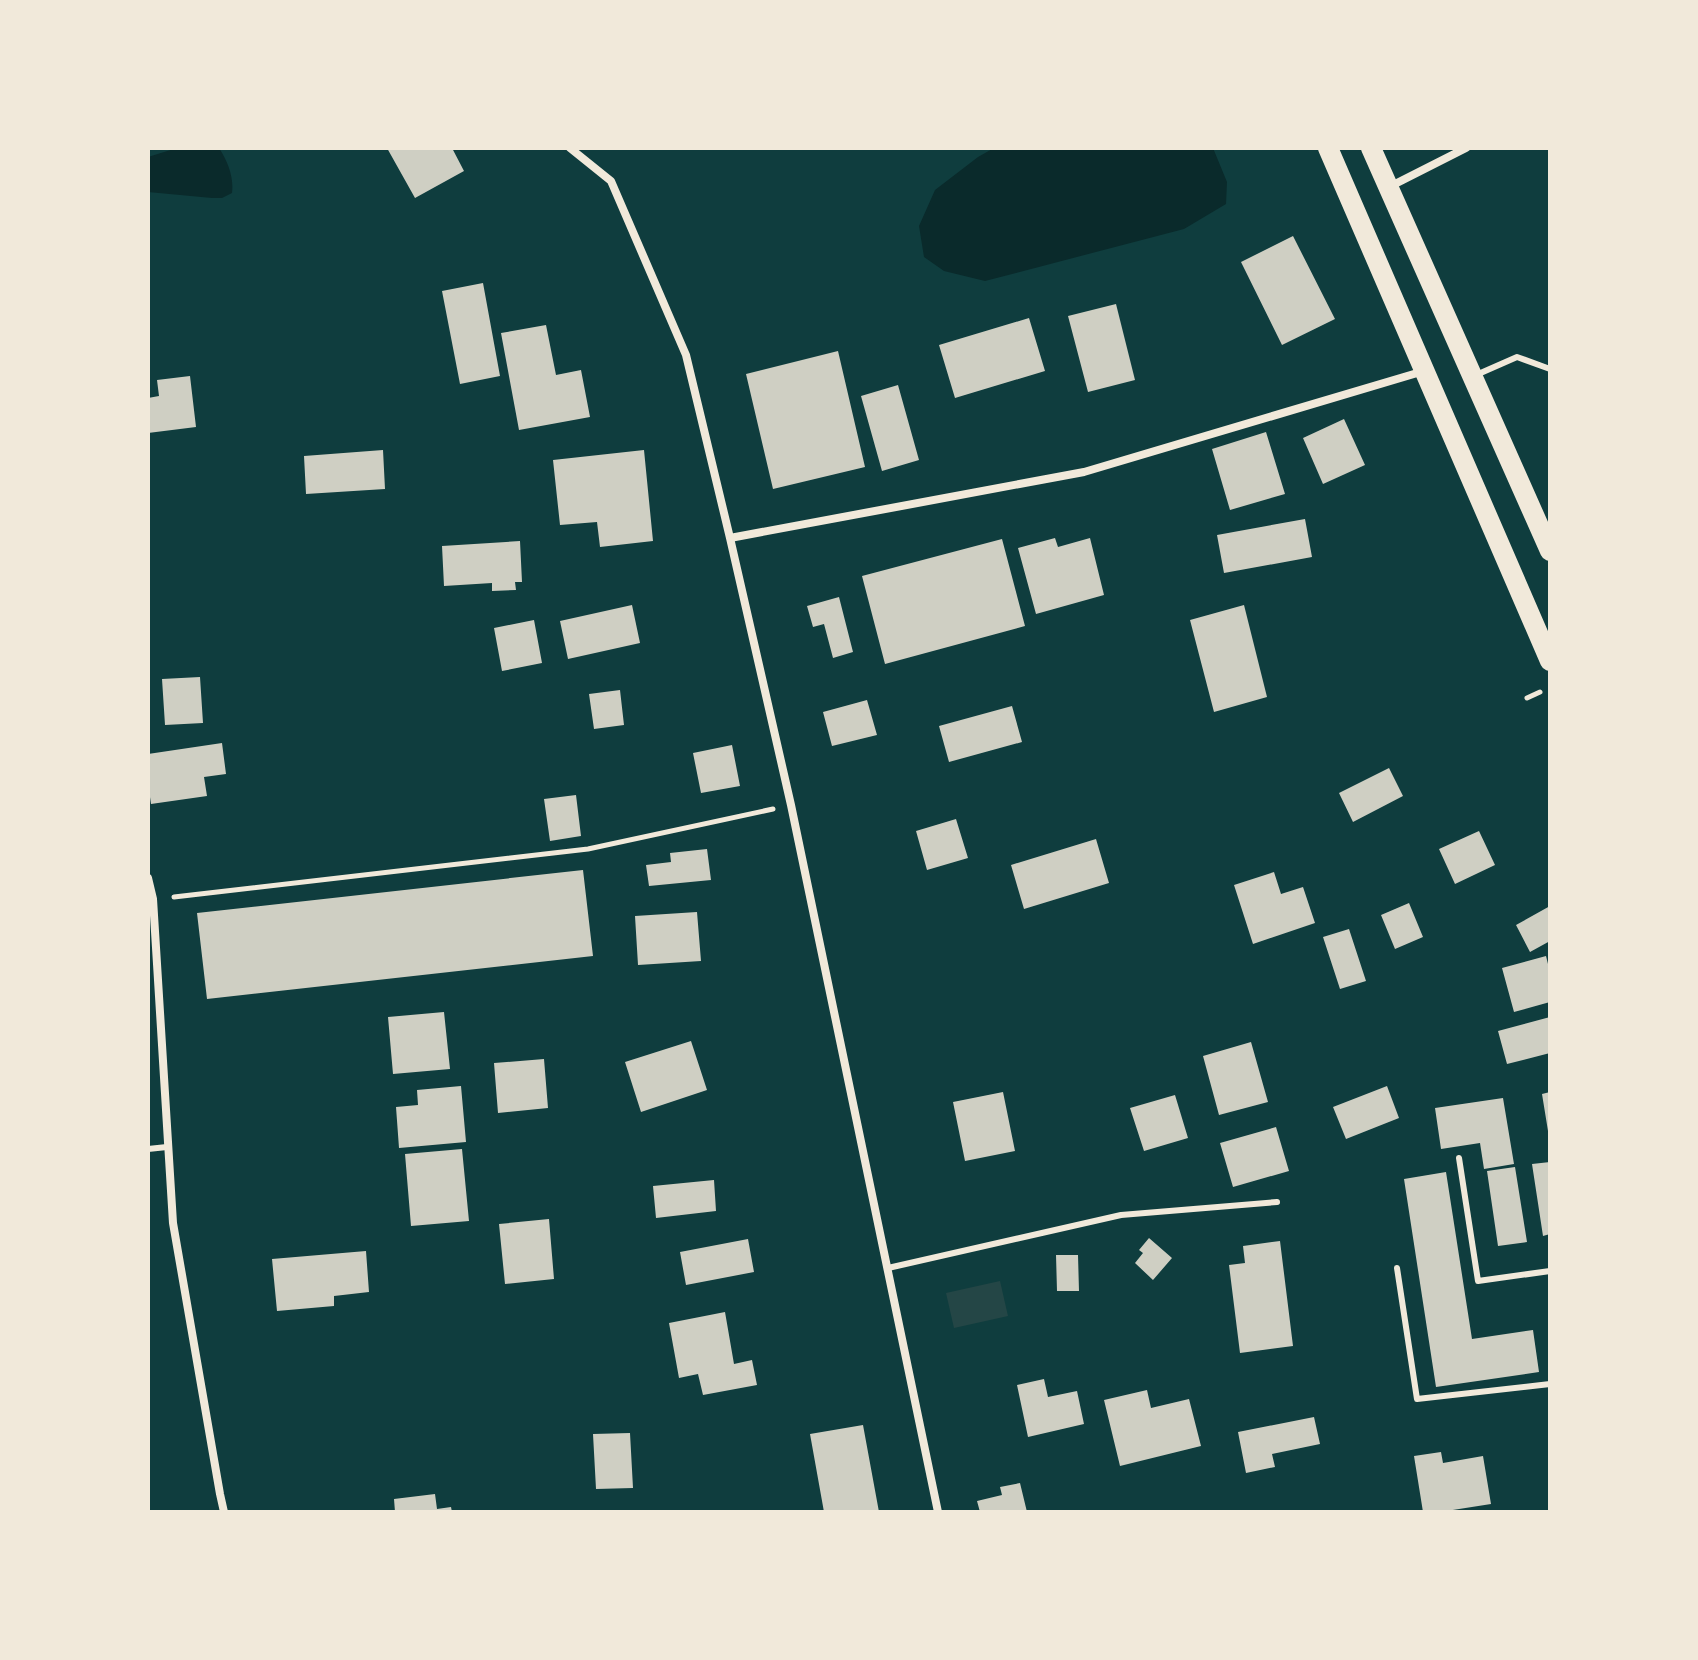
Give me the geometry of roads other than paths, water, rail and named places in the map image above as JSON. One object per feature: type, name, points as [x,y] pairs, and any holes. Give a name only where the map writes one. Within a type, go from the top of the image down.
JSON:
[{"type":"main road","points":[[1328,148],[1550,661]]},
{"type":"main road","points":[[1371,148],[1550,551]]},
{"type":"street","points":[[570,148],[611,181],[686,355],[791,805],[938,1512]]},
{"type":"street","points":[[1388,188],[1466,148]]},
{"type":"street","points":[[730,538],[1084,472],[1424,371]]},
{"type":"street","points":[[148,878],[153,899],[173,1223],[224,1512]]},
{"type":"lane","points":[[1472,377],[1517,357],[1550,369]]},
{"type":"lane","points":[[148,1149],[167,1147]]},
{"type":"lane","points":[[1459,1158],[1478,1281],[1550,1271]]},
{"type":"lane","points":[[888,1268],[1121,1215],[1277,1202]]},
{"type":"lane","points":[[1397,1268],[1417,1399],[1550,1384]]}]
